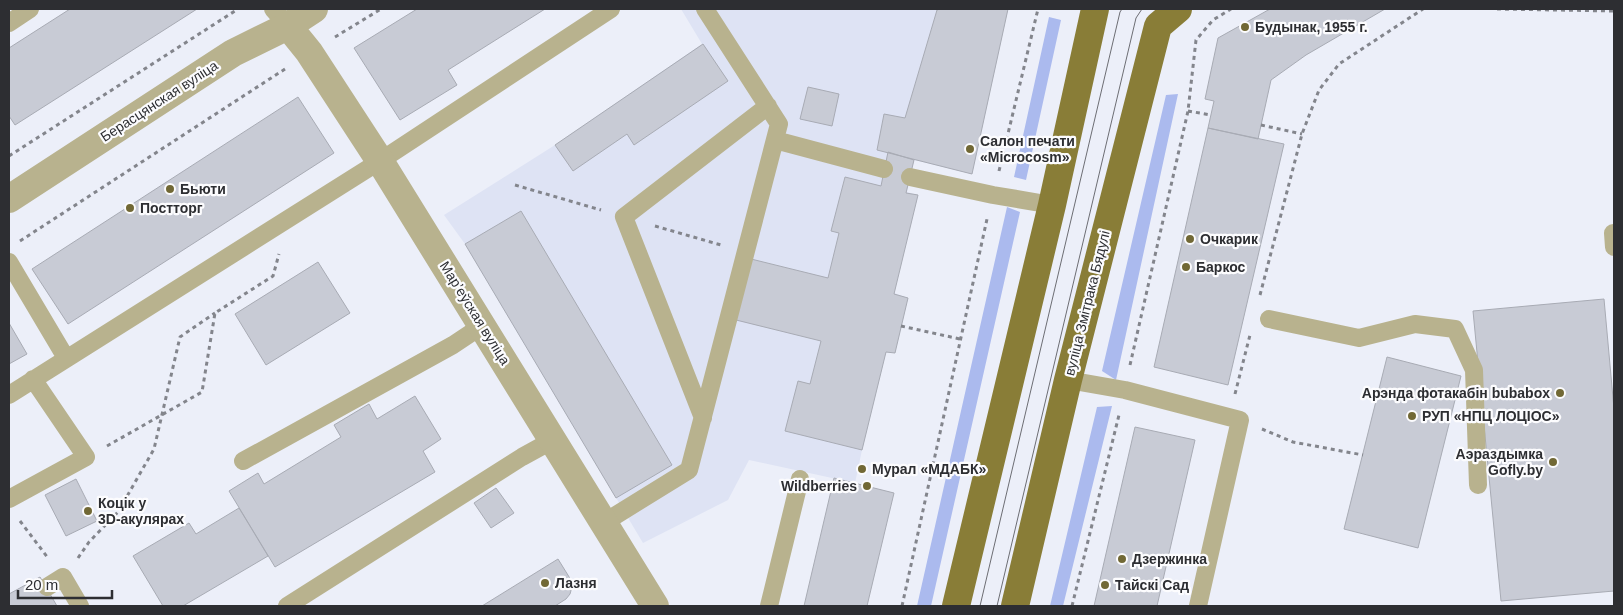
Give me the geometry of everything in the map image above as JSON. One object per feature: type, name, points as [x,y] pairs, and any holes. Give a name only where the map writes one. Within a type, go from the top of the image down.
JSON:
[{"type":"main road","points":[[956,606],[1052,205],[1095,9]]},
{"type":"main road","name":"вуліца Змітрака Бядулі","points":[[1015,606],[1068,380],[1158,26],[1171,12]]},
{"type":"street","name":"Берасцянская вуліца","points":[[9,199],[233,53],[280,17],[314,9]]},
{"type":"street","name":"Марʼеўская вуліца","points":[[280,17],[309,52],[380,161],[655,606]]},
{"type":"lane","points":[[9,23],[30,9]]},
{"type":"lane","points":[[9,395],[380,161],[611,9]]},
{"type":"lane","points":[[606,526],[613,517],[689,470],[779,124],[705,9]]},
{"type":"lane","points":[[703,418],[624,217],[768,106]]},
{"type":"lane","points":[[775,140],[884,169]]},
{"type":"lane","points":[[910,176],[993,195],[1052,205]]},
{"type":"lane","points":[[9,262],[66,358]]},
{"type":"lane","points":[[1269,319],[1358,338],[1415,324],[1455,329],[1474,370],[1478,485]]},
{"type":"lane","points":[[242,461],[454,345],[483,326]]},
{"type":"lane","points":[[12,507],[86,457],[33,379]]},
{"type":"lane","points":[[1068,380],[1125,390],[1235,418],[1198,606]]},
{"type":"lane","points":[[287,606],[522,457],[553,440]]},
{"type":"lane","points":[[769,606],[800,479]]},
{"type":"lane","points":[[46,587],[63,577],[80,606]]},
{"type":"path","points":[[9,156],[238,9]]},
{"type":"path","points":[[17,243],[309,52],[381,9]]},
{"type":"path","points":[[902,606],[960,339],[1038,9]]},
{"type":"path","points":[[1072,606],[1125,390],[1188,111],[1196,40],[1213,20],[1231,9]]},
{"type":"path","points":[[1258,304],[1302,134],[1319,90],[1339,64],[1422,9]]},
{"type":"path","points":[[1497,9],[1614,11]]},
{"type":"path","points":[[1188,111],[1211,115]]},
{"type":"path","points":[[1261,125],[1302,134]]},
{"type":"path","points":[[12,507],[63,577],[89,542],[118,512],[154,450],[180,337],[273,276],[288,218]]},
{"type":"path","points":[[86,457],[202,392],[215,313]]},
{"type":"path","points":[[902,326],[960,339]]},
{"type":"path","points":[[1251,332],[1235,418],[1293,442],[1362,456]]},
{"type":"shaded area","points":[[681,9],[1008,9],[972,174],[914,160],[907,192],[918,195],[894,293],[908,298],[895,353],[886,352],[855,483],[749,460],[728,500],[643,543],[465,244],[444,215],[555,145],[702,44]]},
{"type":"shaded area","points":[[1049,17],[1061,20],[1026,180],[1014,177]]},
{"type":"shaded area","points":[[1178,94],[1116,380],[1102,371],[1166,95]]},
{"type":"shaded area","points":[[1007,207],[1020,212],[931,606],[917,606]]},
{"type":"shaded area","points":[[1112,406],[1063,606],[1050,606],[1097,407]]},
{"type":"building","points":[[70,9],[197,9],[15,125],[9,116],[9,48]]},
{"type":"building","points":[[417,9],[545,9],[448,70],[457,85],[400,120],[354,48]]},
{"type":"building","points":[[1008,9],[972,174],[877,150],[884,114],[905,118],[937,10]]},
{"type":"building","points":[[1270,9],[1385,9],[1306,55],[1271,80],[1258,139],[1208,128],[1214,101],[1205,99],[1218,38]]},
{"type":"building","points":[[703,44],[728,81],[634,145],[627,134],[573,171],[555,145]]},
{"type":"building","points":[[808,87],[839,94],[832,126],[800,119]]},
{"type":"building","points":[[298,97],[334,153],[68,324],[32,269]]},
{"type":"building","points":[[1208,128],[1284,144],[1228,385],[1154,367]]},
{"type":"building","points":[[888,152],[914,160],[906,193],[918,195],[894,294],[908,298],[895,353],[886,352],[862,450],[785,431],[798,381],[810,384],[821,341],[732,319],[747,258],[828,278],[839,233],[831,231],[845,177],[881,186]]},
{"type":"building","points":[[521,211],[672,465],[616,498],[465,244]]},
{"type":"building","points":[[318,262],[350,313],[266,365],[235,314]]},
{"type":"building","points":[[1604,299],[1614,409],[1614,591],[1501,601],[1473,311]]},
{"type":"building","points":[[9,323],[27,354],[9,364]]},
{"type":"building","name":"РУП «НПЦ ЛОЦІОС»","points":[[1387,357],[1461,376],[1418,548],[1344,529]]},
{"type":"building","points":[[415,396],[441,439],[423,451],[435,472],[275,567],[229,491],[258,473],[264,484],[341,437],[334,425],[369,404],[377,419]]},
{"type":"building","points":[[1135,427],[1195,440],[1157,606],[1094,606]]},
{"type":"building","points":[[834,478],[894,493],[867,606],[804,606]]},
{"type":"building","points":[[76,479],[97,521],[66,536],[45,495]]},
{"type":"building","points":[[496,488],[514,513],[491,528],[474,503]]},
{"type":"building","points":[[239,508],[268,556],[183,606],[163,606],[133,556],[189,523],[196,534]]},
{"type":"building","name":"Лазня","points":[[558,559],[571,580],[572,587],[566,599],[555,606],[482,606]]},
{"type":"building","points":[[40,577],[57,606],[9,606],[9,594]]},
{"type":"tram line","points":[[980,606],[1122,9]]},
{"type":"tram line","points":[[997,606],[1136,18],[1142,9]]},
{"type":"place","name":"Будынак, 1955 г.","points":[[1245,27]]},
{"type":"place","name":"Салон печати «Microcosm»","points":[[970,149]]},
{"type":"place","name":"Бьюти","points":[[170,189]]},
{"type":"place","name":"Постторг","points":[[130,208]]},
{"type":"place","name":"Очкарик","points":[[1190,239]]},
{"type":"place","name":"Баркос","points":[[1186,267]]},
{"type":"place","name":"Арэнда фотакабін bubabox","points":[[1560,393]]},
{"type":"place","name":"РУП «НПЦ ЛОЦІОС»","points":[[1412,416]]},
{"type":"place","name":"Аэраздымка Gofly.by","points":[[1553,462]]},
{"type":"place","name":"Мурал «МДАБК»","points":[[862,469]]},
{"type":"place","name":"Wildberries","points":[[867,486]]},
{"type":"place","name":"Коцік у 3D-акулярах","points":[[88,511]]},
{"type":"place","name":"Дзержинка","points":[[1122,559]]},
{"type":"place","name":"Лазня","points":[[545,583]]},
{"type":"place","name":"Тайскі Сад","points":[[1105,585]]}]
